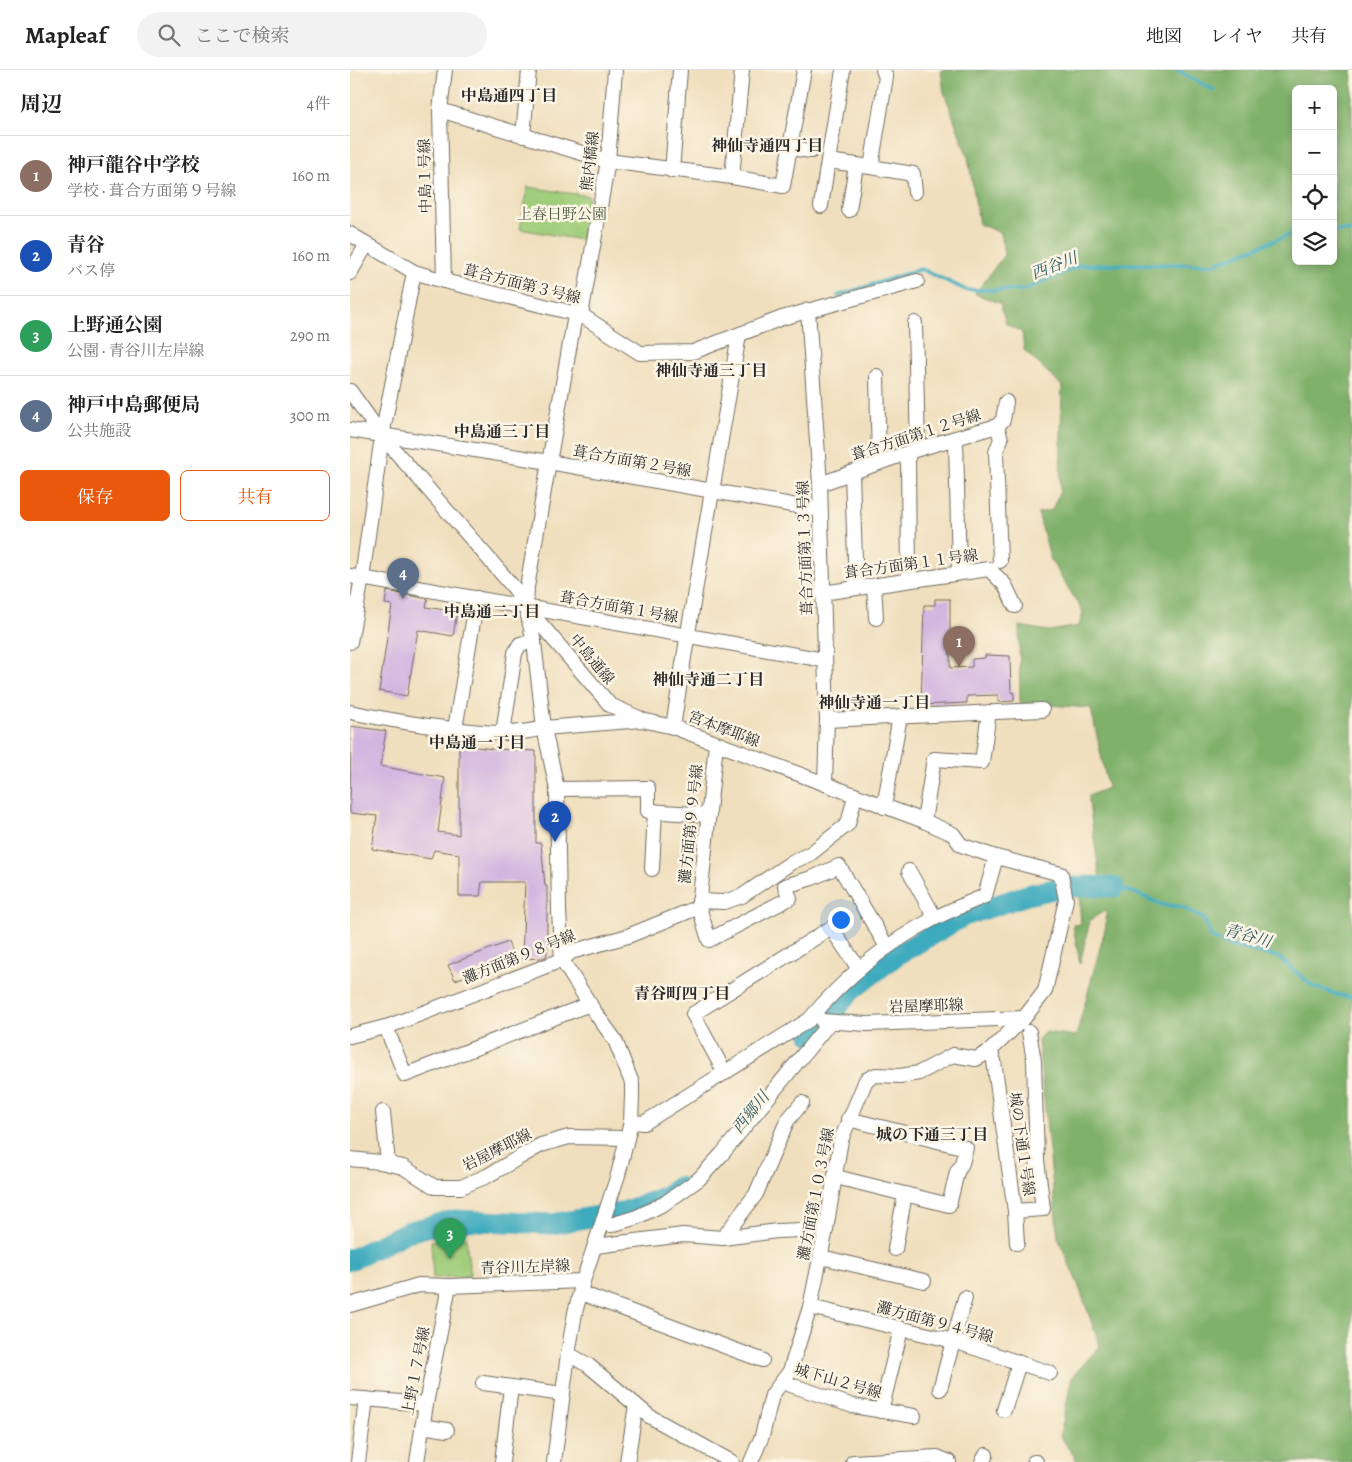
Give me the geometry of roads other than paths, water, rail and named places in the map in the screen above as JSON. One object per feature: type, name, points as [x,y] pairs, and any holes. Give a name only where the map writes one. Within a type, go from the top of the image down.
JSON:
[{"type":"street","name":"中島１号線","points":[[444,281],[440,110],[445,70]]},
{"type":"street","points":[[524,136],[529,70]]},
{"type":"street","name":"熊内橋線","points":[[526,607],[527,587],[574,321],[581,315],[608,162],[615,70]]},
{"type":"street","points":[[672,171],[680,70]]},
{"type":"street","points":[[732,177],[742,70]]},
{"type":"street","points":[[440,110],[608,162],[732,177],[783,186],[804,70]]},
{"type":"street","points":[[821,206],[843,70]]},
{"type":"street","points":[[871,167],[886,77],[883,70]]},
{"type":"street","points":[[790,148],[811,151]]},
{"type":"street","points":[[828,160],[913,174],[915,192]]},
{"type":"street","points":[[849,210],[856,165]]},
{"type":"street","name":"葺合方面第３号線","points":[[350,234],[414,272],[581,315],[640,353],[693,352],[808,310],[917,281]]},
{"type":"street","points":[[350,273],[367,244]]},
{"type":"street","points":[[350,642],[356,577],[414,272]]},
{"type":"street","name":"葺合方面第１３号線","points":[[808,310],[820,484],[827,720],[825,784]]},
{"type":"street","points":[[909,580],[915,323]]},
{"type":"street","points":[[673,727],[739,335]]},
{"type":"street","points":[[877,376],[879,463]]},
{"type":"street","points":[[350,391],[382,436],[515,589],[526,607],[534,642],[544,728],[557,789],[559,912],[562,960],[609,1030],[623,1056],[632,1083],[631,1122],[609,1203],[607,1226],[596,1246],[584,1281],[568,1354],[554,1462]]},
{"type":"street","name":"葺合方面第１２号線","points":[[820,484],[913,451],[997,426],[1003,420],[1006,402]]},
{"type":"street","points":[[997,426],[1001,439],[996,452],[1000,561]]},
{"type":"street","name":"葺合方面第２号線","points":[[350,430],[549,462],[820,510]]},
{"type":"street","points":[[956,439],[959,572]]},
{"type":"street","points":[[852,472],[856,588]]},
{"type":"street","name":"葺合方面第１１号線","points":[[822,593],[989,569],[1005,585],[1015,606]]},
{"type":"street","name":"葺合方面第１号線","points":[[356,577],[824,660]]},
{"type":"street","points":[[874,586],[876,618]]},
{"type":"street","points":[[455,730],[477,598]]},
{"type":"street","name":"中島通線","points":[[526,607],[610,705],[642,720]]},
{"type":"street","points":[[503,733],[515,653],[520,644],[534,642]]},
{"type":"street","points":[[827,720],[1042,710]]},
{"type":"street","name":"宮本摩耶線","points":[[350,712],[408,724],[491,734],[529,732],[544,728],[642,720],[673,727],[924,821],[952,834],[961,845],[996,857],[1061,874],[1066,900]]},
{"type":"street","points":[[924,821],[934,759],[982,762],[989,712]]},
{"type":"street","points":[[884,807],[900,716]]},
{"type":"street","name":"灘方面第９９号線","points":[[699,904],[716,744]]},
{"type":"street","points":[[557,789],[648,788],[648,811],[709,815]]},
{"type":"street","name":"灘方面第９８号線","points":[[350,1036],[386,1026],[562,960],[571,952],[628,936],[699,904],[724,902],[742,896],[792,862],[810,854],[848,824],[855,796]]},
{"type":"street","points":[[652,869],[655,811]]},
{"type":"street","points":[[631,1122],[644,1123],[811,1020],[828,997],[887,947],[935,918],[985,896],[996,857]]},
{"type":"street","points":[[699,904],[709,940],[790,898],[785,886],[812,878],[839,866],[887,947]]},
{"type":"street","points":[[909,871],[935,918]]},
{"type":"street","name":"灘方面第１０３号線","points":[[751,1462],[762,1436],[772,1396],[790,1371],[810,1307],[836,1177],[841,1140],[848,1119],[866,1080],[876,1075],[900,1076],[919,1073],[953,1055],[976,1059],[990,1051],[1024,1018],[1045,990],[1066,900]]},
{"type":"street","points":[[725,1073],[693,1014],[831,928],[859,969]]},
{"type":"street","points":[[386,1026],[405,1075],[590,1004]]},
{"type":"street","name":"岩屋摩耶線","points":[[811,1020],[867,1024],[1024,1018]]},
{"type":"street","points":[[607,1226],[637,1217],[665,1202],[698,1179],[722,1154],[830,1022]]},
{"type":"street","points":[[1015,1211],[1043,1209],[1036,1160],[1034,1060],[1029,1032]]},
{"type":"street","name":"城の下通１号線","points":[[990,1051],[994,1061],[1015,1211],[1017,1244]]},
{"type":"street","points":[[724,1238],[756,1194],[787,1121],[802,1103]]},
{"type":"street","points":[[383,1112],[388,1163]]},
{"type":"street","points":[[836,1177],[949,1205],[956,1172],[962,1163],[966,1148],[848,1119]]},
{"type":"street","name":"岩屋摩耶線","points":[[350,1159],[388,1163],[403,1167],[435,1187],[461,1187],[487,1176],[541,1145],[569,1137],[627,1138]]},
{"type":"street","points":[[895,1249],[905,1194]]},
{"type":"street","points":[[596,1246],[683,1235],[724,1238],[777,1230],[826,1229]]},
{"type":"street","points":[[821,1257],[924,1281]]},
{"type":"street","name":"青谷川左岸線","points":[[350,1305],[419,1285],[449,1286],[584,1281]]},
{"type":"street","name":"上野１７号線","points":[[417,1462],[426,1404],[449,1286]]},
{"type":"street","points":[[586,1295],[762,1360]]},
{"type":"street","points":[[940,1389],[965,1298]]},
{"type":"street","name":"灘方面第９４号線","points":[[810,1307],[954,1341],[1050,1373]]},
{"type":"street","points":[[880,1411],[901,1329]]},
{"type":"street","points":[[568,1354],[588,1365],[649,1416],[732,1462]]},
{"type":"street","points":[[1004,1410],[1019,1363]]},
{"type":"street","name":"城下山２号線","points":[[782,1382],[853,1406],[914,1416]]},
{"type":"street","points":[[483,1383],[562,1394]]},
{"type":"street","points":[[502,1462],[511,1387]]},
{"type":"street","points":[[350,1398],[426,1404]]},
{"type":"street","points":[[358,1462],[366,1399]]},
{"type":"street","points":[[628,1462],[636,1405]]},
{"type":"street","points":[[422,1426],[447,1430]]},
{"type":"street","points":[[853,1462],[937,1457],[949,1462]]},
{"type":"waterway","points":[[1176,70],[1214,90]]},
{"type":"waterway","name":"西谷川","points":[[1337,231],[1352,231]]},
{"type":"waterway","name":"西谷川","points":[[838,296],[921,269],[966,290],[1024,290],[1081,265],[1214,264],[1292,234]]},
{"type":"waterway","name":"西郷川","points":[[811,1035],[852,990],[897,955],[964,916],[1027,895],[1054,889],[1086,886],[1114,887]]},
{"type":"waterway","name":"青谷川","points":[[1114,887],[1138,894],[1162,905],[1182,907],[1204,919],[1211,937],[1228,945],[1278,957],[1314,987],[1352,997]]},
{"type":"waterway","name":"西郷川","points":[[350,1260],[407,1232],[455,1220],[552,1224],[626,1211],[665,1197],[679,1187]]},
{"type":"place","name":"神戸中島郵便局","points":[[403,599]]},
{"type":"place","name":"神戸龍谷中学校","points":[[959,667]]},
{"type":"place","name":"青谷","points":[[555,842]]},
{"type":"place","name":"上野通公園","points":[[450,1259]]},
{"type":"district","name":"中島通四丁目","points":[[509,95]]},
{"type":"district","name":"神仙寺通四丁目","points":[[767,145]]},
{"type":"district","name":"神仙寺通三丁目","points":[[711,370]]},
{"type":"district","name":"中島通三丁目","points":[[502,431]]},
{"type":"district","name":"中島通二丁目","points":[[492,611]]},
{"type":"district","name":"神仙寺通二丁目","points":[[708,679]]},
{"type":"district","name":"神仙寺通一丁目","points":[[874,702]]},
{"type":"district","name":"中島通一丁目","points":[[477,742]]},
{"type":"district","name":"青谷町四丁目","points":[[682,993]]},
{"type":"district","name":"城の下通三丁目","points":[[932,1134]]},
{"type":"park label","name":"上春日野公園","points":[[562,214]]}]
